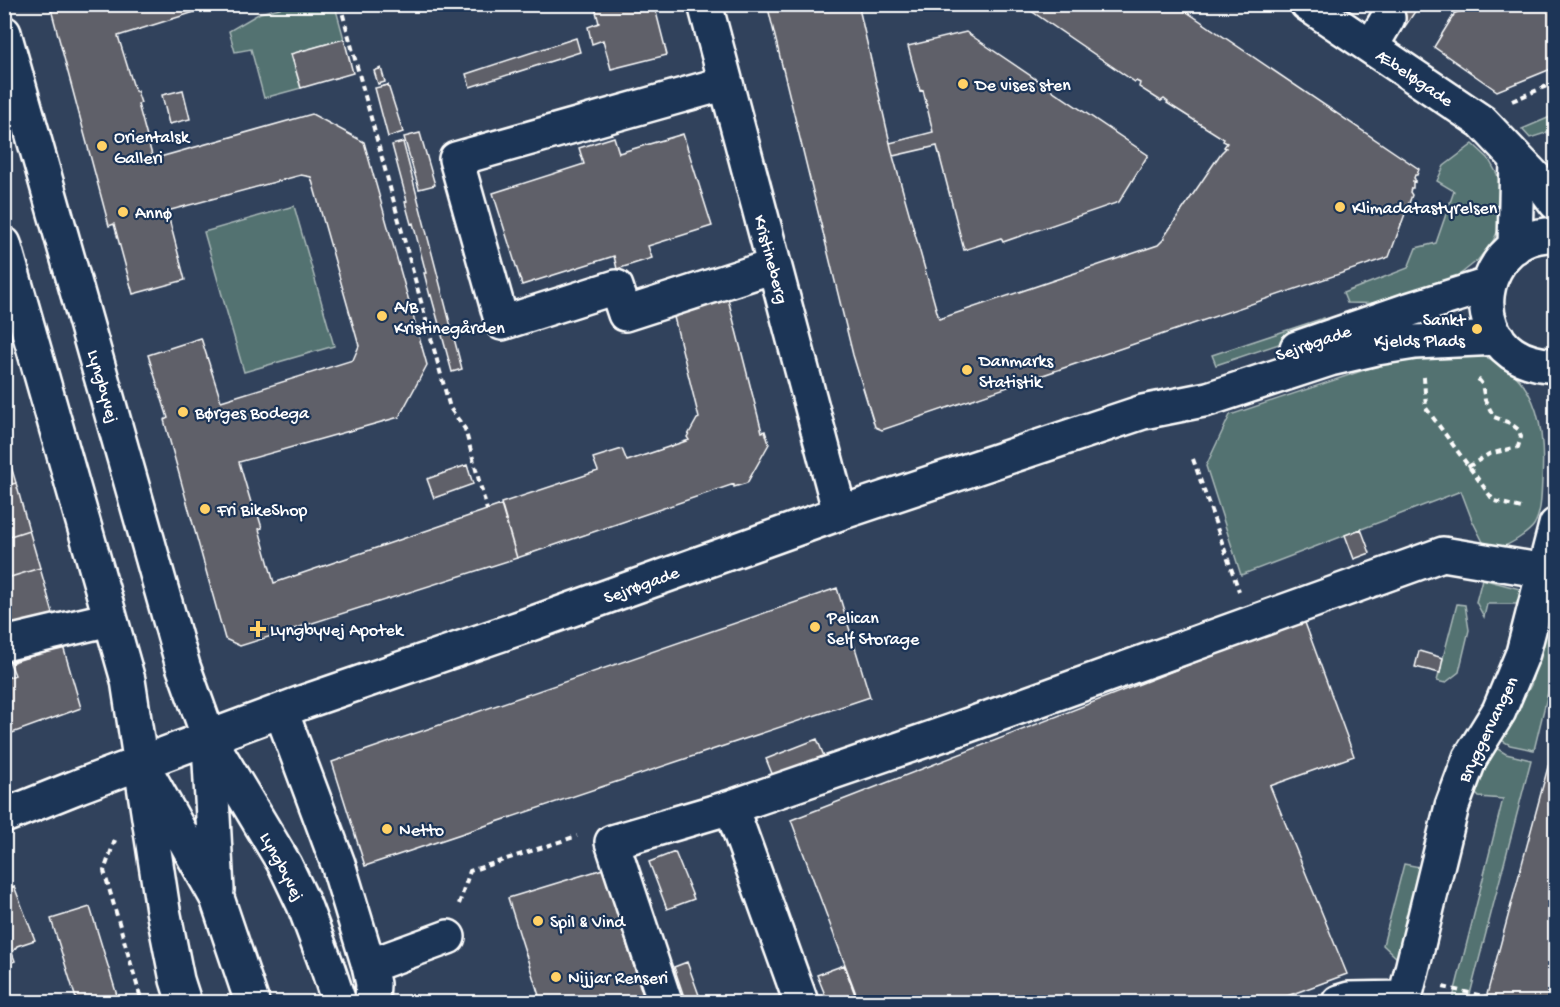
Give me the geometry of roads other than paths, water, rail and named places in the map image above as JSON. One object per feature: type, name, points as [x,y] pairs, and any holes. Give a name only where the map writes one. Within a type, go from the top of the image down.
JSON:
[{"type":"street","name":"Kristineberg","points":[[705,4],[840,513]]},
{"type":"street","name":"Æbeløgade","points":[[1307,4],[1482,122],[1544,187],[1556,203]]},
{"type":"street","points":[[1371,47],[1388,18]]},
{"type":"street","name":"Lyngbyvej","points":[[4,33],[180,655],[208,738],[285,865],[304,905],[339,1002]]},
{"type":"street","points":[[726,83],[456,159],[502,323],[616,287],[625,314],[774,266]]},
{"type":"street","points":[[1515,247],[1517,159]]},
{"type":"street","points":[[1556,234],[1525,240],[1508,251],[1495,267],[1488,285],[1486,304],[1490,322],[1498,338],[1510,352],[1525,360],[1556,366]]},
{"type":"street","name":"Lyngbyvej","points":[[4,244],[128,680],[163,910],[177,980],[184,1002]]},
{"type":"street","name":"Sejrøgade","points":[[1143,412],[1202,381],[1488,285]]},
{"type":"street","name":"Sejrøgade","points":[[4,816],[281,711],[840,513],[1143,412],[1208,399],[1330,359],[1377,348],[1415,342],[1498,338]]},
{"type":"street","name":"Bryggervangen","points":[[1406,993],[1452,806],[1470,758],[1499,711],[1523,653],[1556,525]]},
{"type":"street","points":[[665,1002],[612,842],[730,807],[952,731],[1443,554],[1545,571]]},
{"type":"street","points":[[4,644],[110,619]]},
{"type":"street","points":[[281,711],[331,844],[369,966],[373,984],[372,1002]]},
{"type":"street","name":"Lyngbyvej","points":[[208,738],[217,898]]},
{"type":"street","name":"Lyngbyvej","points":[[141,763],[217,898],[252,1002]]},
{"type":"street","points":[[730,807],[801,1002]]},
{"type":"street","points":[[369,966],[447,937]]},
{"type":"street","points":[[1339,1002],[1406,993]]},
{"type":"place","name":"De vises sten","points":[[963,84]]},
{"type":"place","name":"Orientalsk Galleri","points":[[102,146]]},
{"type":"place","name":"Klimadatastyrelsen","points":[[1340,207]]},
{"type":"place","name":"Annø","points":[[123,212]]},
{"type":"place","name":"A/B Kristinegården","points":[[382,316]]},
{"type":"place","name":"Sankt Kjelds Plads","points":[[1477,329]]},
{"type":"place","name":"Danmarks Statistik","points":[[967,370]]},
{"type":"place","name":"Børges Bodega","points":[[183,412]]},
{"type":"place","name":"Fri BikeShop","points":[[205,509]]},
{"type":"place","name":"Pelican Self Storage","points":[[815,627]]},
{"type":"place","name":"Lyngbyvej Apotek","points":[[258,629]]},
{"type":"place","name":"Netto","points":[[387,829]]},
{"type":"place","name":"Spil & Vind","points":[[538,921]]},
{"type":"place","name":"Nijjar Renseri","points":[[556,977]]}]
